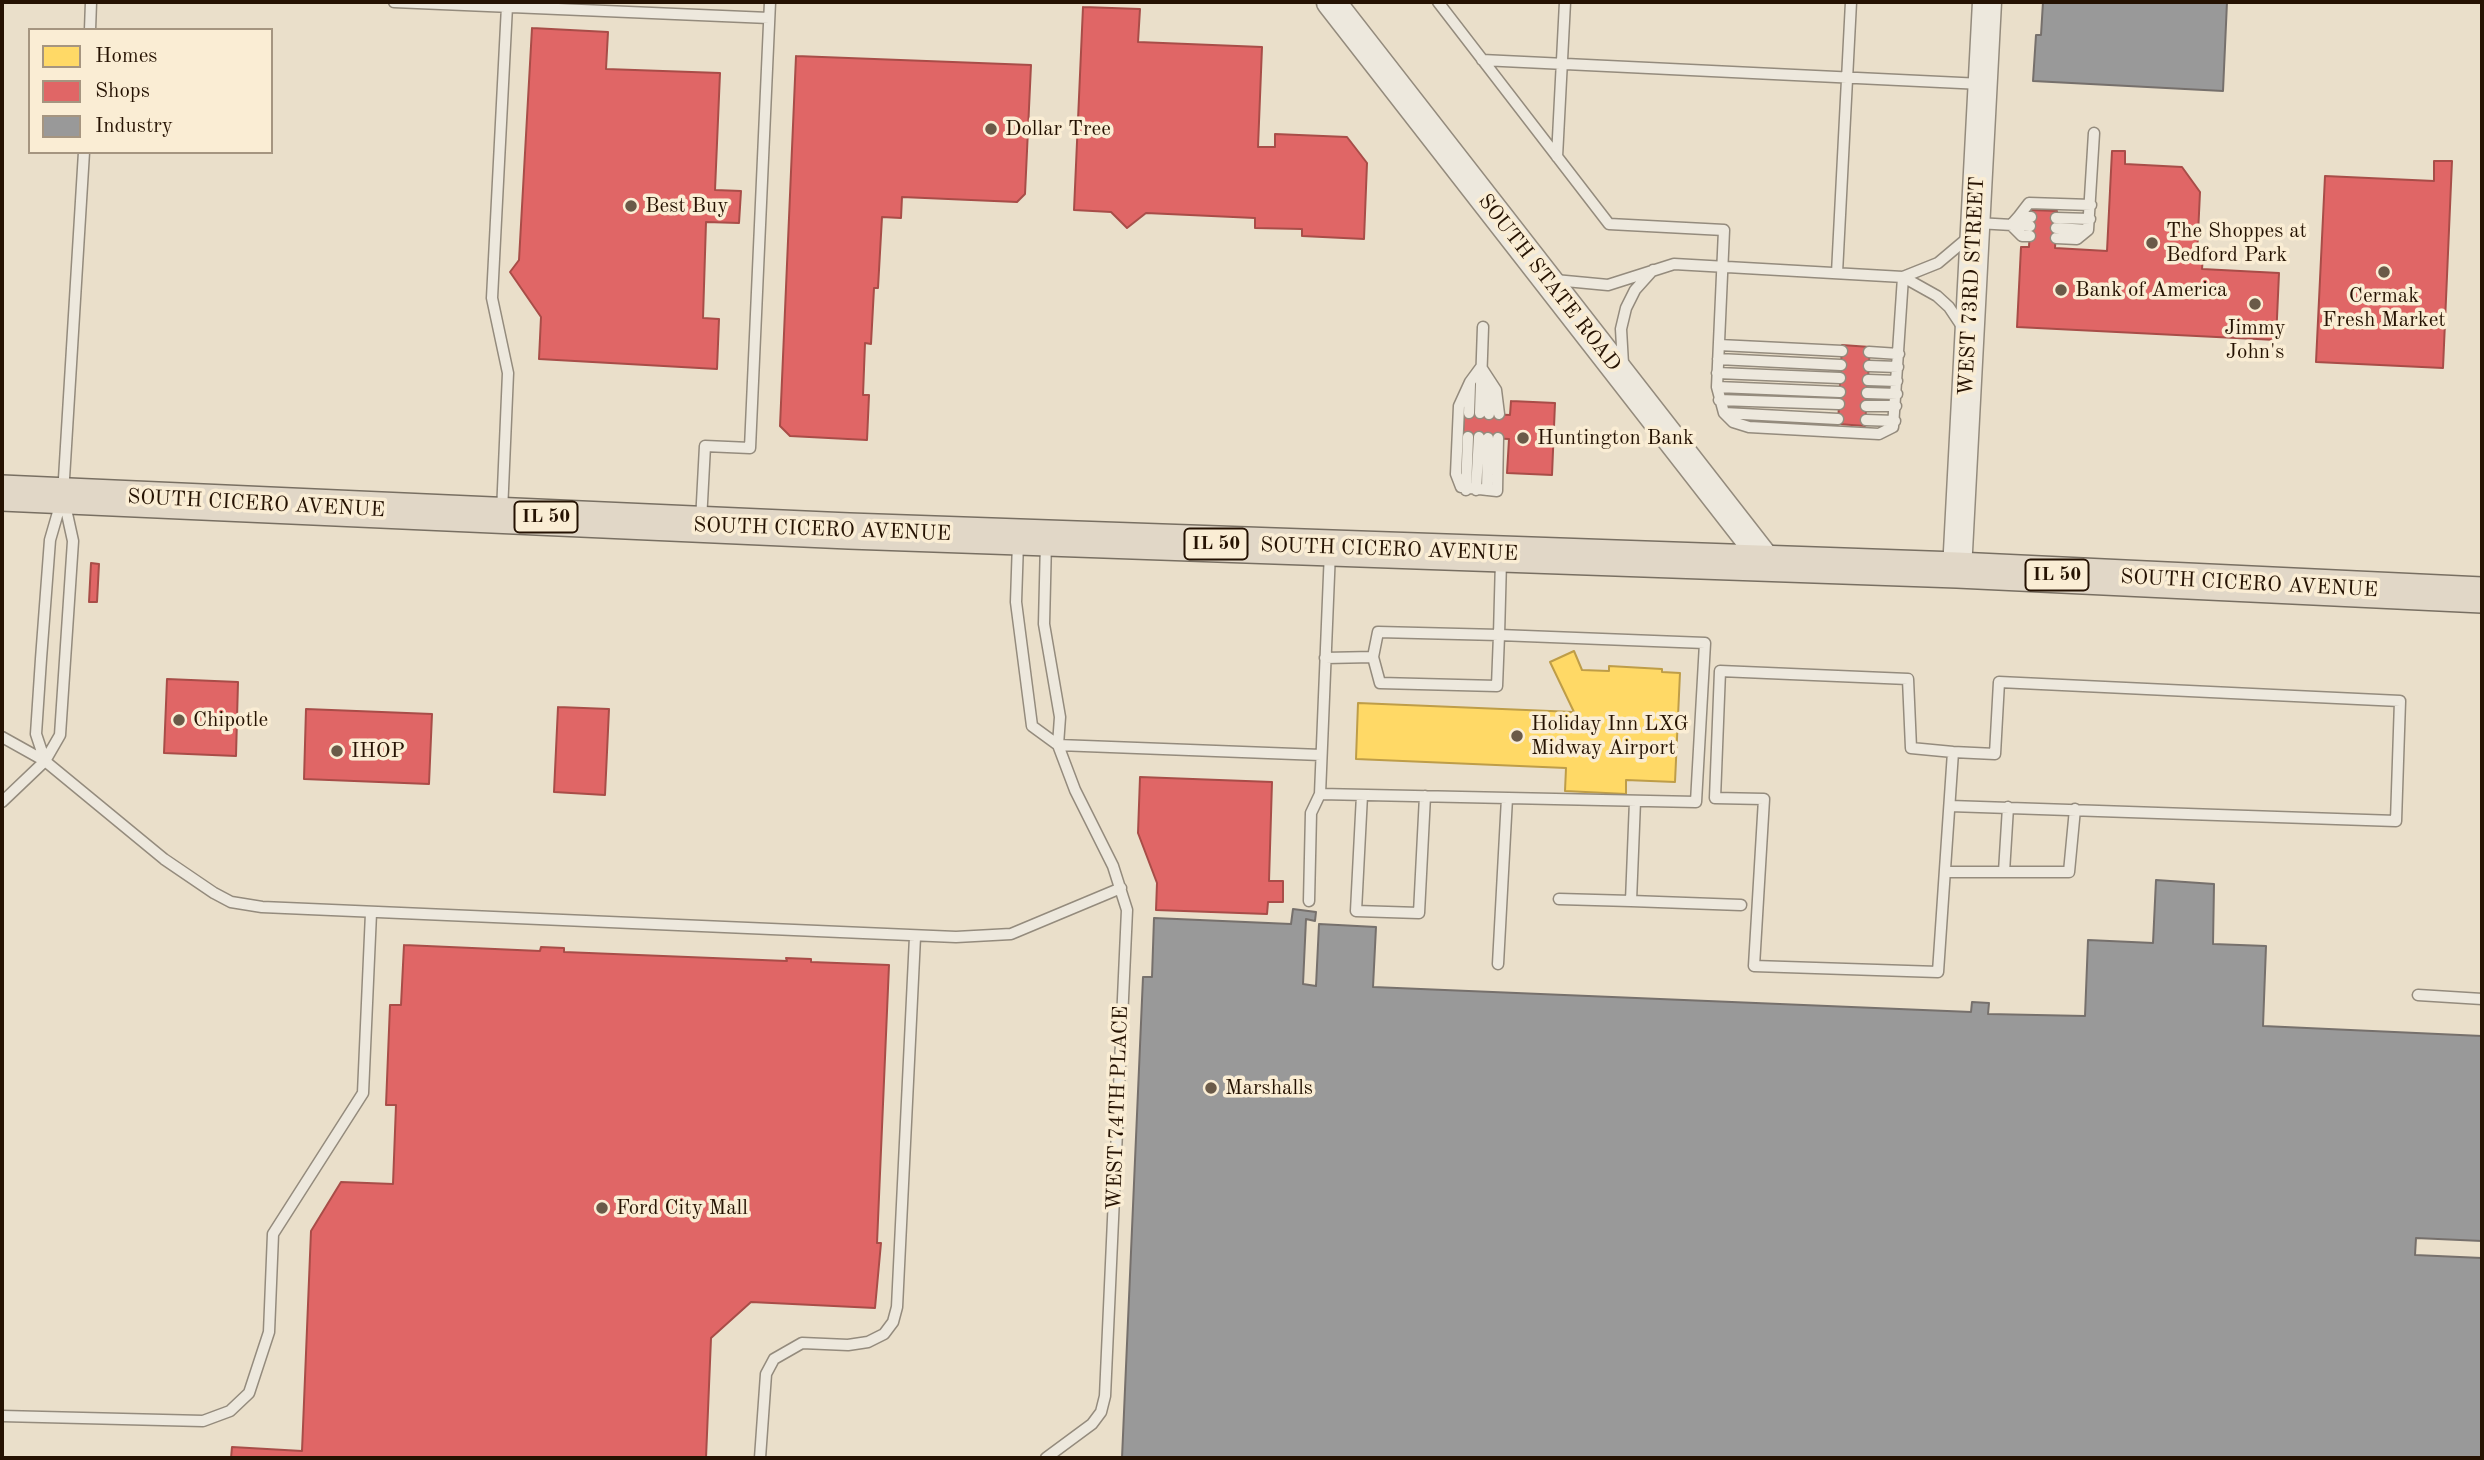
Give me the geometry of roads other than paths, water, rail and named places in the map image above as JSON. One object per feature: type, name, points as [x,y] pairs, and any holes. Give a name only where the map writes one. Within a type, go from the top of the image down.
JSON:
[{"type":"main road","name":"SOUTH CICERO AVENUE","points":[[2,492],[701,525],[1957,570],[2482,595]]},
{"type":"street","name":"SOUTH STATE ROAD","points":[[1331,2],[1768,564]]},
{"type":"street","name":"WEST 73RD STREET","points":[[1957,570],[1987,2]]},
{"type":"lane","points":[[90,28],[91,2]]},
{"type":"lane","points":[[394,2],[769,18]]},
{"type":"lane","points":[[701,525],[705,446],[750,448],[770,2]]},
{"type":"lane","points":[[1438,2],[1609,224],[1724,230],[1717,387],[1724,413],[1733,422],[1749,427],[1866,433],[1887,431],[1895,421],[1903,277]]},
{"type":"lane","points":[[1557,157],[1565,2]]},
{"type":"lane","points":[[1837,274],[1851,2]]},
{"type":"lane","points":[[502,515],[508,373],[492,298],[507,6]]},
{"type":"lane","points":[[1482,60],[1982,84]]},
{"type":"lane","points":[[2089,225],[2056,228],[2077,239],[2089,225],[2094,133]]},
{"type":"lane","points":[[45,761],[36,734],[40,671],[50,540],[63,495],[84,154]]},
{"type":"lane","points":[[1545,279],[1608,285],[1674,264],[1903,277],[1938,263],[1975,227],[2028,224],[2029,203],[2091,205]]},
{"type":"lane","points":[[1625,381],[1621,329],[1626,309],[1635,290],[1655,268]]},
{"type":"lane","points":[[1903,277],[1949,307],[1961,322],[1969,342]]},
{"type":"lane","points":[[1483,327],[1481,368],[1484,414]]},
{"type":"lane","points":[[1719,345],[1842,351]]},
{"type":"lane","points":[[1869,352],[1899,354]]},
{"type":"lane","points":[[1718,359],[1841,365]]},
{"type":"lane","points":[[1869,366],[1898,367]]},
{"type":"lane","points":[[1481,368],[1499,398],[1484,414]]},
{"type":"lane","points":[[1481,368],[1470,382],[1459,406],[1456,474],[1457,482],[1482,490]]},
{"type":"lane","points":[[1717,373],[1840,378]]},
{"type":"lane","points":[[1868,380],[1897,381]]},
{"type":"lane","points":[[1470,382],[1484,414]]},
{"type":"lane","points":[[1717,387],[1839,392]]},
{"type":"lane","points":[[1867,393],[1897,394]]},
{"type":"lane","points":[[1719,400],[1839,404]]},
{"type":"lane","points":[[1866,406],[1896,407]]},
{"type":"lane","points":[[1724,413],[1838,419]]},
{"type":"lane","points":[[1866,420],[1895,421]]},
{"type":"lane","points":[[1482,490],[1483,438],[1482,490]]},
{"type":"lane","points":[[2,802],[45,761],[60,735],[72,541],[63,495]]},
{"type":"lane","name":"WEST 74TH PLACE","points":[[1032,538],[1016,601],[1032,726],[1058,746]]},
{"type":"lane","name":"WEST 74TH PLACE","points":[[1032,538],[1060,717],[1058,746],[1121,888],[1127,910],[1105,1396],[1101,1412],[1092,1424],[1046,1458]]},
{"type":"lane","points":[[1309,901],[1311,813],[1320,794],[1330,548]]},
{"type":"lane","points":[[1320,794],[1696,802],[1705,643],[1499,635],[1378,632],[1374,657],[1380,683],[1497,686],[1499,635],[1501,554]]},
{"type":"lane","points":[[1325,658],[1374,657]]},
{"type":"lane","points":[[1950,806],[2396,821],[2400,701],[1999,682],[1995,754],[1910,748],[1908,679],[1720,671],[1715,798],[1763,799],[1754,966],[1938,972],[1945,872],[1954,752]]},
{"type":"lane","points":[[2,737],[45,761],[163,859],[231,902],[262,907],[915,937],[1011,934],[1121,888]]},
{"type":"lane","points":[[1058,746],[1321,755]]},
{"type":"lane","points":[[1362,795],[1356,911],[1419,913],[1425,796]]},
{"type":"lane","points":[[1498,964],[1507,798]]},
{"type":"lane","points":[[1631,901],[1635,801]]},
{"type":"lane","points":[[2004,872],[2008,807]]},
{"type":"lane","points":[[1945,872],[2069,872],[2075,809]]},
{"type":"lane","points":[[1559,899],[1741,905]]},
{"type":"lane","points":[[2,1416],[204,1421],[230,1411],[249,1392],[269,1332],[273,1234],[363,1093],[371,913]]},
{"type":"lane","points":[[760,1458],[765,1374],[774,1359],[802,1343],[848,1345],[868,1342],[884,1334],[893,1322],[897,1307],[915,937]]},
{"type":"lane","points":[[2418,995],[2482,999]]},
{"type":"place","name":"Dollar Tree","points":[[991,129]]},
{"type":"place","name":"Best Buy","points":[[631,206]]},
{"type":"place","name":"The Shoppes at Bedford Park","points":[[2152,243]]},
{"type":"place","name":"Cermak Fresh Market","points":[[2384,272]]},
{"type":"place","name":"Bank of America","points":[[2061,290]]},
{"type":"place","name":"Jimmy John's","points":[[2255,304]]},
{"type":"place","name":"Huntington Bank","points":[[1523,438]]},
{"type":"place","name":"Chipotle","points":[[179,720]]},
{"type":"place","name":"Holiday Inn LXG Midway Airport","points":[[1517,736]]},
{"type":"place","name":"IHOP","points":[[337,751]]},
{"type":"place","name":"Marshalls","points":[[1211,1088]]},
{"type":"place","name":"Ford City Mall","points":[[602,1208]]}]
